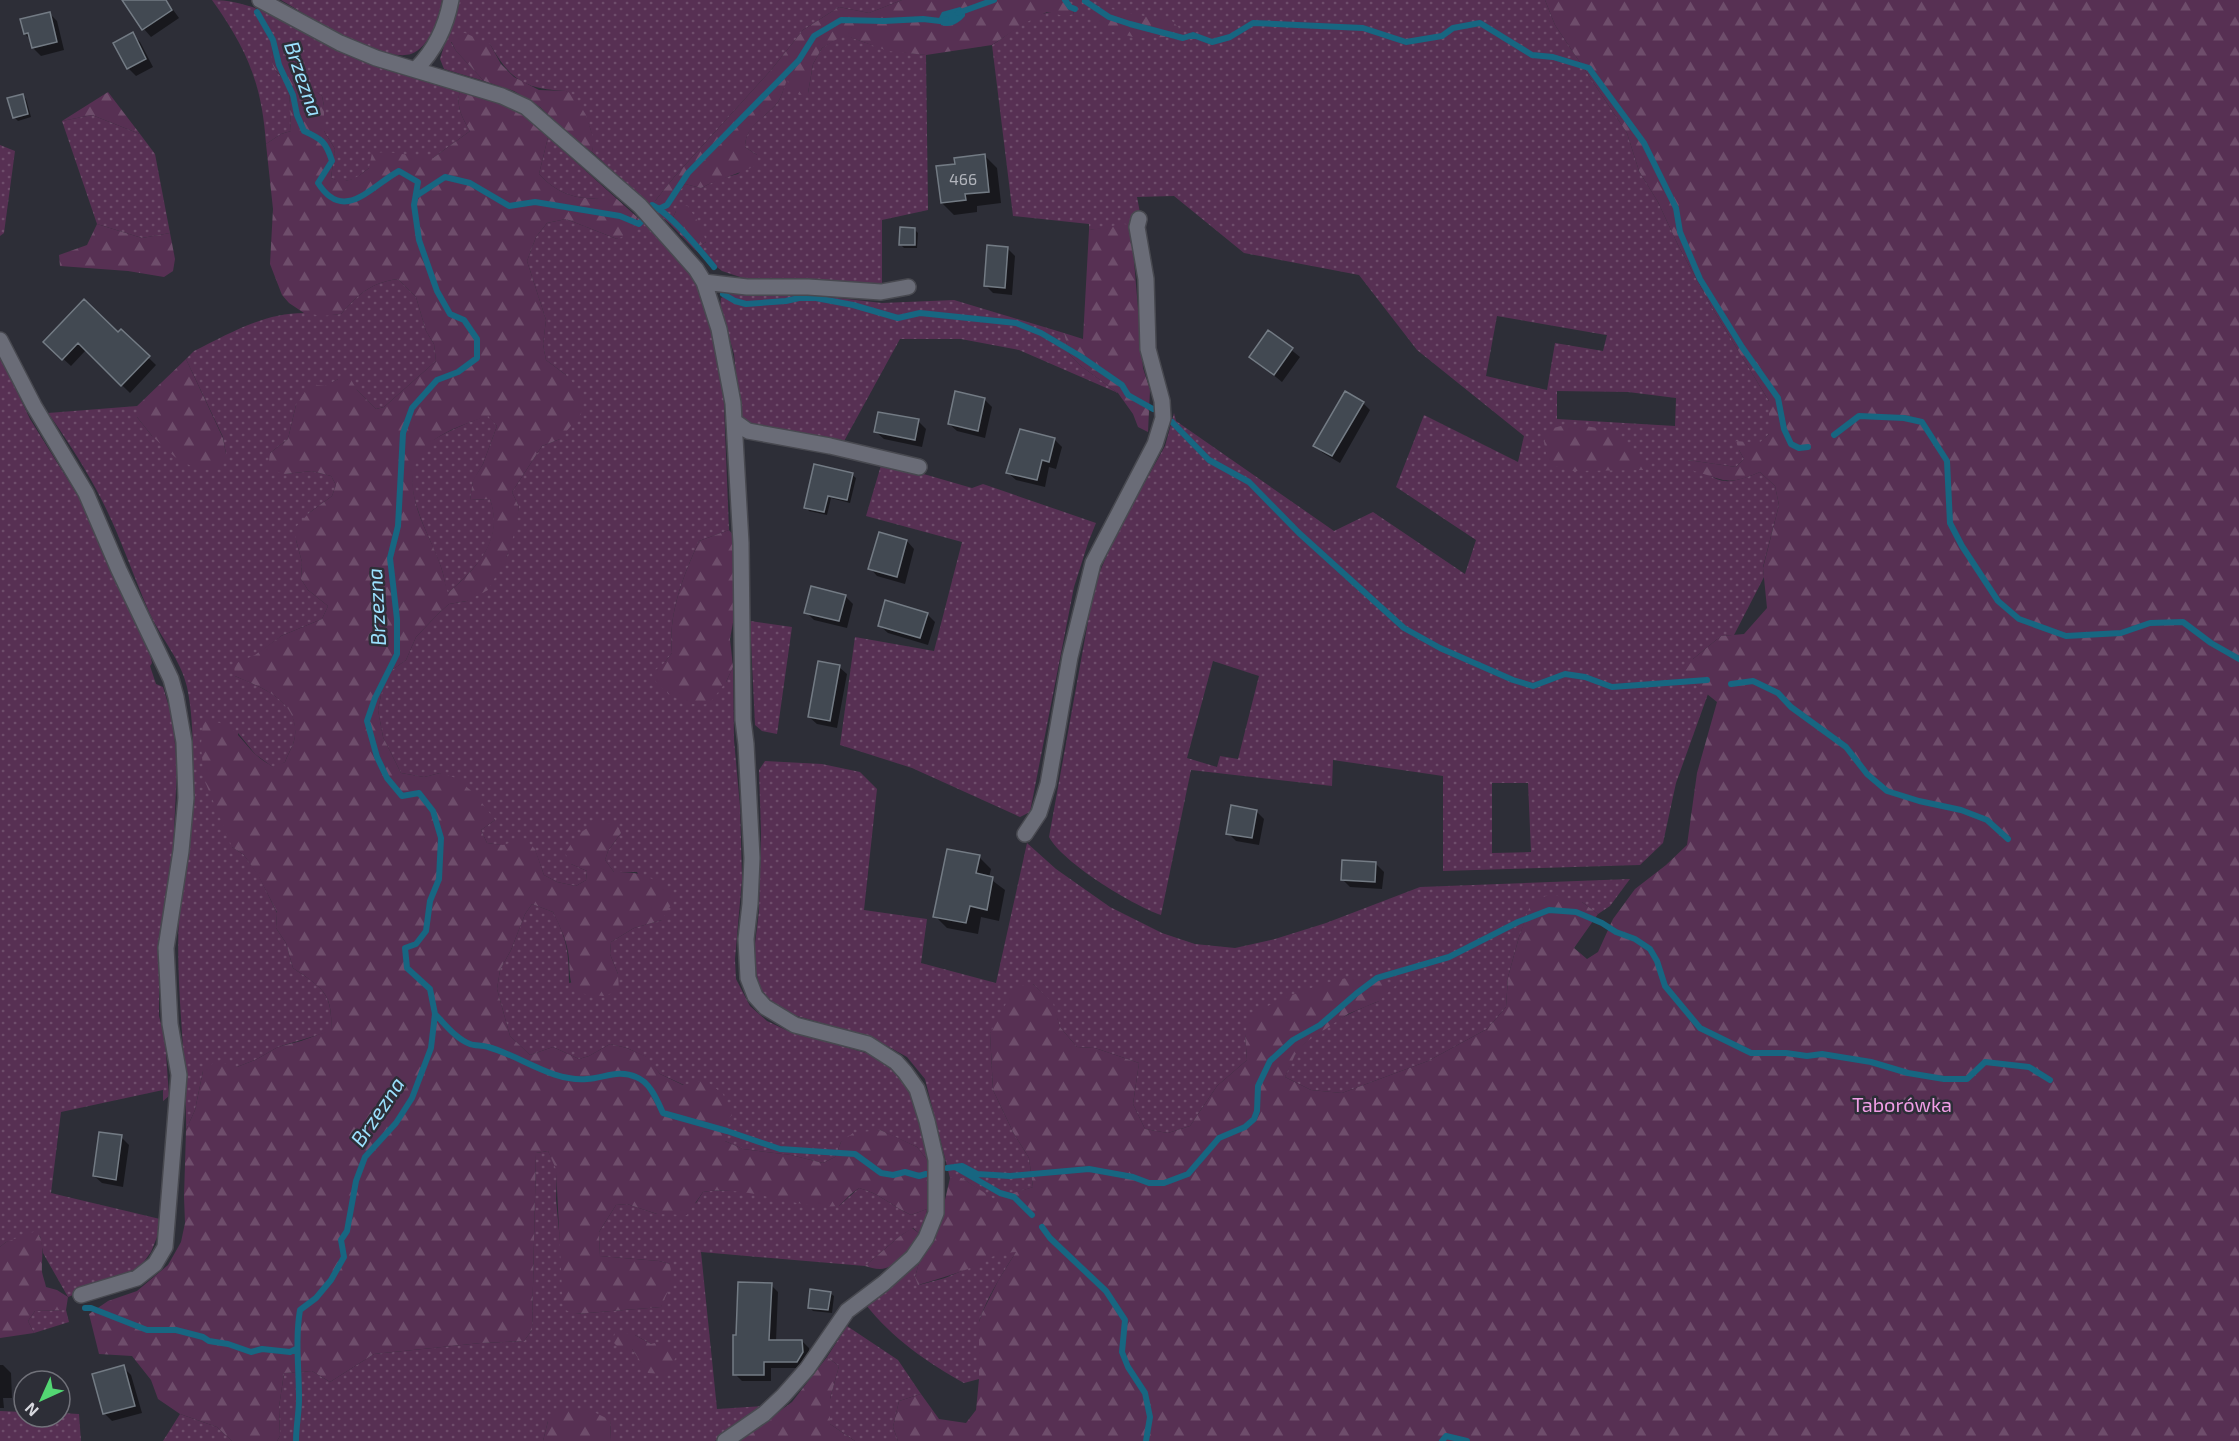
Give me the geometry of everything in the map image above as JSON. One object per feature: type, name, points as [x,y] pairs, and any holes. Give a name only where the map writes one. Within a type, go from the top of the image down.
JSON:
[{"type":"street","points":[[260,0],[340,44],[376,58],[502,96],[526,107],[640,206],[685,255],[704,282],[721,341],[733,404],[741,543],[743,720],[752,858],[746,939],[748,978],[755,996],[765,1007],[795,1025],[868,1044],[896,1062],[917,1089],[936,1160],[936,1213],[926,1238],[913,1257],[847,1311],[807,1369],[783,1396],[764,1414],[725,1441]]},
{"type":"street","points":[[416,69],[430,55],[444,27],[450,0]]},
{"type":"street","points":[[1025,834],[1039,813],[1048,784],[1070,657],[1093,563],[1155,444],[1163,418],[1162,401],[1148,349],[1146,279],[1137,227],[1139,219]]},
{"type":"street","points":[[704,282],[747,287],[808,287],[881,292],[908,287]]},
{"type":"street","points":[[0,339],[34,406],[86,493],[119,570],[171,679],[184,742],[186,798],[166,948],[170,1024],[179,1075],[165,1247],[155,1264],[137,1278],[81,1295]]},
{"type":"street","points":[[734,421],[748,431],[830,446],[918,466]]},
{"type":"green space","points":[[212,0],[250,6],[367,63],[460,90],[460,111],[470,131],[433,158],[369,168],[355,179],[340,182],[331,178],[335,149],[324,131],[322,96],[300,78],[295,52],[273,47],[273,64],[288,89],[291,131],[281,134],[266,144],[261,103],[251,68],[235,35]]},
{"type":"green space","points":[[281,0],[442,0],[439,15],[428,39],[411,54],[398,55],[364,45]]},
{"type":"green space","points":[[458,0],[902,0],[869,13],[839,7],[803,30],[771,70],[655,201],[673,199],[685,184],[701,188],[719,179],[738,174],[757,155],[745,147],[748,133],[778,102],[787,79],[793,86],[808,93],[813,64],[822,48],[844,34],[884,48],[926,55],[928,210],[882,220],[882,285],[743,278],[722,271],[694,249],[706,242],[676,211],[670,224],[592,152],[592,134],[589,126],[582,112],[566,91],[540,88],[520,80],[505,66],[490,44],[451,42],[456,51],[484,81],[444,69],[440,59]]},
{"type":"green space","points":[[902,0],[1069,0],[1074,14],[1064,16],[1047,12],[1025,23],[992,45],[926,55],[888,51],[844,35],[822,48],[813,64],[808,93],[799,95],[787,80],[778,102],[748,133],[745,147],[757,155],[759,164],[701,188],[685,184],[673,199],[657,207],[655,201],[675,176],[771,70],[803,30],[839,7],[869,13]]},
{"type":"green space","points":[[1069,0],[1545,0],[1555,25],[1627,133],[1639,171],[1658,202],[1678,245],[1711,306],[1769,401],[1769,434],[1760,443],[1739,450],[1744,459],[1736,467],[1688,460],[1722,481],[1738,480],[1760,472],[1775,486],[1779,505],[1763,567],[1764,577],[1734,635],[1721,636],[1693,659],[1692,682],[1708,694],[1676,783],[1663,843],[1640,865],[1443,871],[1443,776],[1333,760],[1332,786],[1191,770],[1161,915],[1099,882],[1068,859],[1049,837],[1095,583],[1115,536],[1165,446],[1174,413],[1176,421],[1334,531],[1373,512],[1465,574],[1476,540],[1396,487],[1424,415],[1518,462],[1524,436],[1417,350],[1359,275],[1244,253],[1174,196],[1137,197],[1140,213],[1131,225],[1089,230],[1089,224],[1013,216],[992,45],[1039,15],[1074,14]],"holes":[[[1497,316],[1607,335],[1603,351],[1555,343],[1547,390],[1486,376]],[[1557,391],[1628,392],[1676,398],[1675,426],[1557,419]],[[1213,661],[1259,676],[1238,759],[1220,756],[1217,767],[1187,758]],[[1492,783],[1528,783],[1531,852],[1492,853]]]},
{"type":"green space","name":"Taborówka","points":[[1545,0],[2239,0],[2239,1441],[898,1441],[893,1427],[899,1401],[921,1394],[939,1419],[966,1423],[976,1410],[979,1379],[979,1322],[999,1279],[1016,1252],[995,1255],[968,1269],[918,1285],[915,1277],[919,1263],[940,1222],[950,1178],[962,1178],[994,1199],[1033,1187],[1029,1158],[1013,1132],[993,1090],[990,1033],[1015,987],[1033,984],[1053,1003],[1060,1027],[1077,1047],[1095,1048],[1139,1063],[1133,1104],[1145,1129],[1168,1133],[1190,1126],[1217,1086],[1247,1060],[1245,1034],[1250,1016],[1287,997],[1319,985],[1359,977],[1396,985],[1379,1001],[1348,1014],[1306,1042],[1295,1055],[1285,1077],[1311,1090],[1342,1093],[1428,1061],[1487,1029],[1506,1007],[1508,977],[1531,903],[1550,894],[1582,902],[1598,914],[1574,948],[1587,959],[1598,952],[1613,919],[1635,889],[1687,845],[1697,773],[1717,702],[1684,673],[1693,659],[1721,636],[1744,634],[1767,608],[1763,568],[1779,505],[1775,486],[1760,472],[1727,481],[1694,471],[1688,460],[1736,467],[1744,459],[1736,441],[1759,443],[1769,434],[1769,401],[1711,306],[1678,245],[1658,202],[1639,171],[1627,133],[1555,25]]},
{"type":"green space","points":[[1098,6],[1171,20],[1179,28],[1165,37],[1137,38],[1106,30],[1088,17]]},
{"type":"green space","points":[[465,33],[490,44],[501,64],[514,77],[539,90],[566,91],[574,95],[586,115],[594,140],[592,152],[580,144],[540,107],[514,91],[484,81],[456,51],[451,41],[454,34]]},
{"type":"green space","points":[[288,41],[295,52],[296,73],[299,79],[322,96],[324,131],[335,149],[331,178],[347,181],[360,175],[369,168],[372,153],[387,152],[433,158],[470,131],[460,111],[460,90],[512,108],[527,117],[548,137],[539,174],[548,183],[575,196],[617,199],[637,217],[631,233],[617,239],[566,219],[547,223],[536,237],[527,261],[546,320],[543,344],[546,360],[566,375],[582,393],[581,414],[560,439],[542,446],[512,492],[519,507],[515,531],[507,556],[488,590],[467,601],[449,604],[416,637],[406,660],[385,675],[378,710],[383,737],[401,773],[424,777],[440,773],[456,778],[475,794],[495,820],[481,830],[487,843],[503,845],[524,838],[535,849],[544,875],[557,882],[576,886],[586,880],[587,871],[571,864],[565,853],[577,835],[596,822],[617,824],[621,833],[608,851],[605,860],[614,872],[641,874],[654,880],[675,898],[662,920],[634,928],[611,942],[610,954],[618,974],[619,991],[603,996],[576,993],[570,978],[566,942],[553,912],[532,904],[525,914],[511,950],[500,970],[497,989],[510,1036],[530,1055],[553,1047],[579,1059],[610,1044],[627,1048],[647,1057],[660,1074],[683,1085],[705,1080],[723,1094],[732,1115],[725,1122],[725,1141],[743,1149],[791,1155],[823,1163],[835,1157],[841,1142],[853,1133],[880,1130],[917,1147],[928,1161],[927,1209],[911,1215],[873,1193],[859,1188],[839,1206],[805,1204],[738,1191],[720,1190],[703,1192],[687,1215],[657,1214],[627,1204],[616,1205],[599,1232],[600,1256],[670,1264],[672,1282],[661,1307],[575,1314],[563,1309],[556,1169],[548,1151],[536,1153],[532,1330],[524,1341],[374,1354],[330,1382],[312,1371],[284,1373],[279,1407],[280,1436],[277,1441],[232,1441],[217,1427],[180,1414],[158,1399],[151,1380],[132,1356],[99,1354],[89,1314],[108,1301],[137,1291],[168,1265],[181,1242],[185,1223],[186,1130],[195,1110],[203,1071],[216,1061],[237,1067],[278,1047],[331,1030],[328,999],[318,986],[293,968],[286,943],[276,928],[277,912],[259,877],[244,855],[232,847],[204,779],[201,745],[203,721],[227,726],[256,755],[273,767],[285,762],[294,741],[294,723],[284,704],[266,690],[235,676],[234,664],[255,655],[281,636],[322,619],[328,606],[308,590],[301,579],[302,562],[295,528],[309,513],[332,496],[336,485],[331,476],[312,471],[285,474],[268,469],[270,453],[288,439],[296,405],[310,384],[325,386],[338,379],[350,378],[357,390],[376,409],[384,407],[436,361],[434,344],[426,331],[416,297],[398,279],[380,283],[366,290],[341,314],[323,316],[304,313],[282,295],[270,264],[273,209],[266,144],[281,134],[291,131],[288,88],[286,82],[274,69],[273,47]],"holes":[[[488,416],[497,426],[483,464],[473,480],[470,500],[490,499],[493,514],[490,541],[477,563],[448,593],[439,560],[418,511],[413,490],[413,472],[418,458],[438,437]]]},
{"type":"green space","points":[[108,92],[140,134],[92,115],[62,121]]},
{"type":"green space","points":[[92,115],[140,134],[155,154],[170,233],[142,238],[97,224],[62,121]]},
{"type":"green space","points":[[548,137],[617,199],[575,196],[548,183],[539,174]]},
{"type":"green space","points":[[0,145],[15,151],[4,233],[0,236]]},
{"type":"green space","points":[[687,205],[702,228],[706,242],[694,249],[670,224],[676,211]]},
{"type":"green space","points":[[637,217],[681,258],[697,284],[708,312],[723,380],[729,530],[699,541],[678,596],[672,624],[672,653],[665,662],[726,682],[733,667],[734,740],[740,806],[742,879],[735,959],[736,979],[750,1006],[767,1021],[786,1030],[873,1055],[903,1078],[912,1095],[928,1161],[917,1147],[880,1130],[841,1142],[835,1157],[823,1163],[791,1155],[743,1149],[725,1141],[725,1122],[684,1085],[660,1074],[646,1057],[627,1048],[610,1044],[579,1059],[553,1047],[530,1055],[510,1036],[497,989],[500,970],[511,950],[525,914],[532,904],[553,912],[558,922],[566,946],[569,983],[618,974],[610,954],[611,942],[634,928],[662,920],[637,872],[614,872],[605,860],[608,851],[621,833],[571,864],[587,871],[586,880],[576,886],[557,882],[544,875],[535,850],[487,843],[481,830],[495,820],[440,773],[424,777],[401,773],[383,737],[378,710],[385,675],[406,660],[416,637],[439,613],[449,604],[467,601],[507,556],[519,507],[512,492],[542,446],[560,439],[566,375],[546,360],[543,344],[546,320],[527,261],[536,237],[547,223],[566,219],[617,239],[635,224]]},
{"type":"green space","points":[[97,224],[142,238],[170,233],[175,259],[173,271],[164,277],[128,271],[60,266],[59,255],[87,245]]},
{"type":"green space","points":[[1124,224],[1131,225],[1143,368],[1150,390],[1148,432],[1138,427],[1133,414],[1118,393],[1081,366],[1069,354],[1064,333],[1083,339],[1089,230]]},
{"type":"green space","points":[[398,279],[416,297],[426,331],[434,344],[436,361],[384,407],[376,409],[357,390],[338,379],[296,405],[288,439],[270,453],[285,474],[312,471],[331,476],[336,485],[332,496],[309,513],[296,540],[302,562],[301,579],[308,590],[328,606],[322,619],[281,636],[255,656],[235,676],[276,696],[291,713],[295,723],[295,735],[285,762],[274,768],[255,754],[238,733],[232,847],[244,855],[259,876],[277,913],[276,928],[286,943],[293,968],[318,986],[328,999],[331,1031],[278,1047],[237,1067],[203,1071],[195,1110],[186,1130],[178,944],[180,906],[190,832],[193,778],[192,721],[187,687],[176,658],[150,614],[104,504],[91,479],[48,413],[137,406],[137,417],[152,436],[226,454],[223,437],[186,359],[194,351],[260,321],[289,314],[341,314],[366,290],[380,283]]},
{"type":"green space","points":[[733,291],[812,295],[882,303],[954,300],[1064,333],[1069,354],[1081,366],[1118,393],[1019,350],[961,339],[900,339],[843,443],[747,427],[740,415],[734,354],[720,307],[721,298]]},
{"type":"green space","points":[[0,356],[30,419],[81,501],[150,654],[152,663],[150,666],[156,684],[163,687],[173,720],[177,769],[173,851],[159,975],[159,1016],[165,1039],[169,1096],[163,1101],[163,1090],[61,1112],[51,1193],[160,1219],[157,1237],[151,1252],[140,1267],[68,1297],[43,1253],[40,1236],[6,1242],[0,1247]]},
{"type":"green space","points":[[186,359],[223,438],[226,454],[215,470],[196,469],[175,457],[152,436],[137,417],[137,406]]},
{"type":"green space","points":[[488,415],[497,426],[483,464],[473,481],[470,500],[490,499],[494,514],[494,528],[491,541],[477,564],[447,594],[441,567],[416,504],[412,487],[413,471],[418,456],[429,443],[449,431]]},
{"type":"green space","points":[[1568,424],[1603,430],[1618,437],[1644,460],[1644,470],[1573,471],[1548,464],[1544,442],[1550,429]]},
{"type":"green space","points":[[882,462],[972,488],[983,484],[1096,523],[1074,587],[1030,812],[1020,817],[912,768],[840,745],[855,637],[934,651],[962,542],[866,516]]},
{"type":"green space","points":[[729,530],[735,537],[734,617],[730,639],[733,667],[726,682],[709,704],[688,703],[663,689],[652,673],[672,653],[672,624],[678,595],[699,541]]},
{"type":"green space","points":[[750,621],[792,627],[777,734],[762,731],[755,725]]},
{"type":"green space","points":[[765,761],[822,764],[860,772],[877,789],[864,910],[927,919],[921,963],[996,983],[1027,843],[1056,869],[1110,907],[1162,933],[1195,944],[1235,948],[1275,939],[1326,923],[1420,887],[1630,879],[1610,906],[1598,914],[1582,902],[1532,903],[1519,937],[1508,977],[1506,1007],[1487,1029],[1428,1061],[1342,1093],[1311,1090],[1285,1077],[1295,1055],[1311,1037],[1333,1022],[1379,1001],[1245,1034],[1247,1060],[1217,1086],[1190,1126],[1168,1133],[1145,1129],[1133,1104],[1139,1063],[1095,1048],[1077,1047],[1060,1027],[1052,1003],[1033,984],[990,1033],[993,1090],[1013,1132],[1029,1158],[1033,1187],[994,1200],[962,1178],[950,1178],[925,1079],[907,1057],[871,1037],[797,1016],[776,1007],[760,988],[753,960],[759,911],[761,833],[759,770]]},
{"type":"green space","points":[[548,1151],[557,1169],[556,1199],[561,1252],[575,1314],[661,1307],[670,1264],[600,1256],[599,1232],[616,1205],[627,1204],[657,1214],[696,1203],[703,1192],[735,1191],[771,1194],[839,1206],[859,1188],[873,1193],[911,1215],[927,1209],[926,1221],[920,1234],[913,1228],[865,1266],[701,1252],[717,1409],[764,1406],[715,1441],[611,1441],[610,1420],[548,1421],[543,1441],[277,1441],[280,1436],[279,1407],[284,1373],[312,1371],[330,1382],[374,1354],[524,1341],[532,1330],[536,1153]],"holes":[[[635,1335],[651,1344],[649,1373],[632,1349]]]},
{"type":"green space","points":[[912,1228],[920,1234],[898,1261],[880,1269],[865,1266],[900,1236]]},
{"type":"green space","points":[[36,1231],[42,1245],[42,1272],[46,1287],[57,1290],[68,1297],[66,1310],[35,1311],[28,1321],[34,1333],[0,1338],[0,1247],[6,1242]]},
{"type":"green space","points":[[1017,1251],[990,1295],[979,1322],[979,1379],[964,1383],[937,1367],[899,1339],[866,1305],[919,1263],[915,1277],[919,1285],[945,1278],[998,1252]]},
{"type":"green space","points":[[66,1310],[69,1322],[34,1333],[28,1321],[35,1311]]},
{"type":"green space","points":[[847,1326],[898,1360],[921,1394],[899,1401],[893,1427],[898,1441],[855,1441],[830,1424],[830,1399],[839,1366],[827,1357]]},
{"type":"green space","points":[[616,1331],[635,1335],[651,1344],[663,1341],[672,1347],[676,1357],[667,1374],[648,1373],[632,1349],[620,1349],[612,1341]]},
{"type":"green space","points":[[827,1357],[839,1366],[830,1399],[830,1424],[855,1441],[739,1441],[792,1402]]},
{"type":"green space","points":[[558,1408],[594,1412],[610,1420],[611,1441],[543,1441],[548,1421]]},
{"type":"green space","points":[[0,1411],[12,1412],[12,1429],[72,1429],[72,1414],[79,1414],[81,1441],[0,1441]]},
{"type":"green space","points":[[180,1414],[217,1427],[232,1441],[163,1441]]},
{"type":"water","points":[[960,7],[965,11],[963,19],[951,25],[941,25],[939,18],[942,12]]},
{"type":"building","points":[[122,0],[166,0],[172,10],[142,30]]},
{"type":"building","points":[[50,12],[57,42],[32,48],[28,33],[24,34],[20,19]]},
{"type":"building","points":[[133,32],[146,59],[127,69],[113,43]]},
{"type":"building","points":[[23,94],[28,114],[13,118],[7,98]]},
{"type":"building","points":[[985,154],[989,192],[965,194],[966,200],[941,203],[936,166],[955,164],[954,158]]},
{"type":"building","points":[[900,227],[915,228],[915,245],[899,245]]},
{"type":"building","points":[[987,245],[1008,247],[1005,288],[984,286]]},
{"type":"building","points":[[84,299],[118,332],[121,329],[150,356],[121,386],[78,343],[62,360],[43,342]]},
{"type":"building","points":[[1268,330],[1293,348],[1274,375],[1249,357]]},
{"type":"building","points":[[955,391],[985,398],[978,431],[948,424]]},
{"type":"building","points":[[1345,391],[1364,402],[1332,456],[1313,446]]},
{"type":"building","points":[[878,412],[919,419],[915,440],[874,432]]},
{"type":"building","points":[[1020,429],[1055,438],[1049,462],[1042,460],[1037,480],[1006,473]]},
{"type":"building","points":[[814,464],[853,473],[847,500],[828,496],[824,512],[804,508]]},
{"type":"building","points":[[879,532],[907,540],[897,577],[868,569]]},
{"type":"building","points":[[811,586],[846,595],[839,621],[804,613]]},
{"type":"building","points":[[885,600],[928,613],[920,638],[878,626]]},
{"type":"building","points":[[818,661],[840,665],[830,721],[808,717]]},
{"type":"building","points":[[1231,805],[1257,810],[1252,838],[1226,834]]},
{"type":"building","points":[[947,849],[980,855],[976,873],[993,877],[987,910],[970,906],[966,923],[933,917]]},
{"type":"building","points":[[1342,860],[1376,862],[1375,882],[1341,880]]},
{"type":"building","points":[[99,1132],[122,1135],[116,1180],[93,1176]]},
{"type":"building","points":[[738,1282],[772,1283],[769,1340],[802,1340],[803,1352],[797,1362],[764,1362],[764,1375],[733,1375],[733,1335],[736,1335]]},
{"type":"building","points":[[810,1289],[831,1292],[828,1310],[808,1308]]},
{"type":"building","points":[[124,1365],[135,1406],[103,1414],[92,1374]]},
{"type":"waterway","points":[[958,13],[994,0]]},
{"type":"waterway","points":[[1065,0],[1070,7],[1075,9]]},
{"type":"waterway","points":[[1085,1],[1109,17],[1130,24],[1183,38],[1193,35],[1212,42],[1230,37],[1253,23],[1363,28],[1406,42],[1442,36],[1453,28],[1480,23],[1532,55],[1553,57],[1589,68],[1644,143],[1676,208],[1680,232],[1700,279],[1742,347],[1778,398],[1784,429],[1791,444],[1799,448],[1808,447]]},
{"type":"waterway","name":"Brzezna","points":[[257,12],[273,40],[279,65],[293,95],[297,115],[304,131],[322,142],[330,155],[332,161],[318,183],[328,195],[338,201],[348,201],[358,198],[399,171],[418,182],[414,205],[419,240],[437,291],[450,314],[464,320],[477,339],[477,358],[458,372],[437,380],[412,408],[403,433],[398,526],[390,558],[397,619],[397,654],[375,698],[367,721],[377,757],[387,778],[402,796],[419,793],[433,811],[441,838],[439,879],[430,901],[426,931],[416,944],[405,948],[407,968],[430,989],[435,1014],[431,1048],[412,1098],[396,1123],[365,1157],[356,1181],[347,1231],[341,1240],[344,1257],[331,1280],[316,1298],[300,1310],[297,1343],[299,1404],[296,1441]]},
{"type":"waterway","points":[[659,209],[667,205],[688,173],[799,60],[814,36],[841,20],[923,19],[940,21],[946,19]]},
{"type":"waterway","points":[[416,196],[445,177],[470,183],[509,206],[535,202],[620,216],[639,224],[643,220]]},
{"type":"waterway","points":[[652,205],[676,224],[714,267]]},
{"type":"waterway","points":[[723,294],[746,304],[816,298],[853,305],[898,318],[920,313],[1016,323],[1041,333],[1080,356],[1122,385],[1128,395],[1153,409]]},
{"type":"waterway","points":[[1834,435],[1859,416],[1904,418],[1922,422],[1947,461],[1950,523],[1962,546],[1998,601],[2019,619],[2066,636],[2121,633],[2150,623],[2183,622],[2211,643],[2239,659]]},
{"type":"waterway","points":[[1172,422],[1209,460],[1249,482],[1299,533],[1404,628],[1440,648],[1513,680],[1533,686],[1565,674],[1585,677],[1612,687],[1707,680]]},
{"type":"waterway","points":[[1731,684],[1753,681],[1778,693],[1791,707],[1846,747],[1867,774],[1887,791],[1961,810],[1987,820],[2008,839]]},
{"type":"waterway","points":[[947,1168],[962,1166],[977,1174],[1010,1176],[1089,1169],[1133,1177],[1149,1183],[1164,1183],[1188,1174],[1219,1138],[1245,1127],[1254,1119],[1257,1111],[1258,1086],[1270,1061],[1293,1040],[1320,1025],[1377,978],[1449,957],[1518,922],[1549,910],[1576,912],[1635,939],[1650,949],[1657,961],[1665,986],[1700,1028],[1751,1053],[1786,1053],[1807,1056],[1822,1054],[1871,1062],[1908,1073],[1944,1079],[1967,1079],[1985,1062],[2029,1067],[2050,1080]]},
{"type":"waterway","points":[[435,1014],[465,1042],[500,1051],[561,1077],[587,1079],[624,1074],[641,1079],[656,1097],[663,1113],[780,1149],[855,1154],[881,1173],[893,1175],[905,1172],[919,1176],[926,1174]]},
{"type":"waterway","points":[[955,1167],[1000,1193],[1014,1197],[1032,1215]]},
{"type":"waterway","points":[[1042,1227],[1050,1238],[1106,1291],[1125,1320],[1122,1352],[1128,1367],[1145,1393],[1150,1417],[1146,1441]]},
{"type":"waterway","points":[[85,1308],[91,1308],[147,1330],[176,1330],[251,1352],[262,1349],[290,1352],[296,1349]]},
{"type":"waterway","points":[[1442,1441],[1446,1436],[1467,1441]]}]
